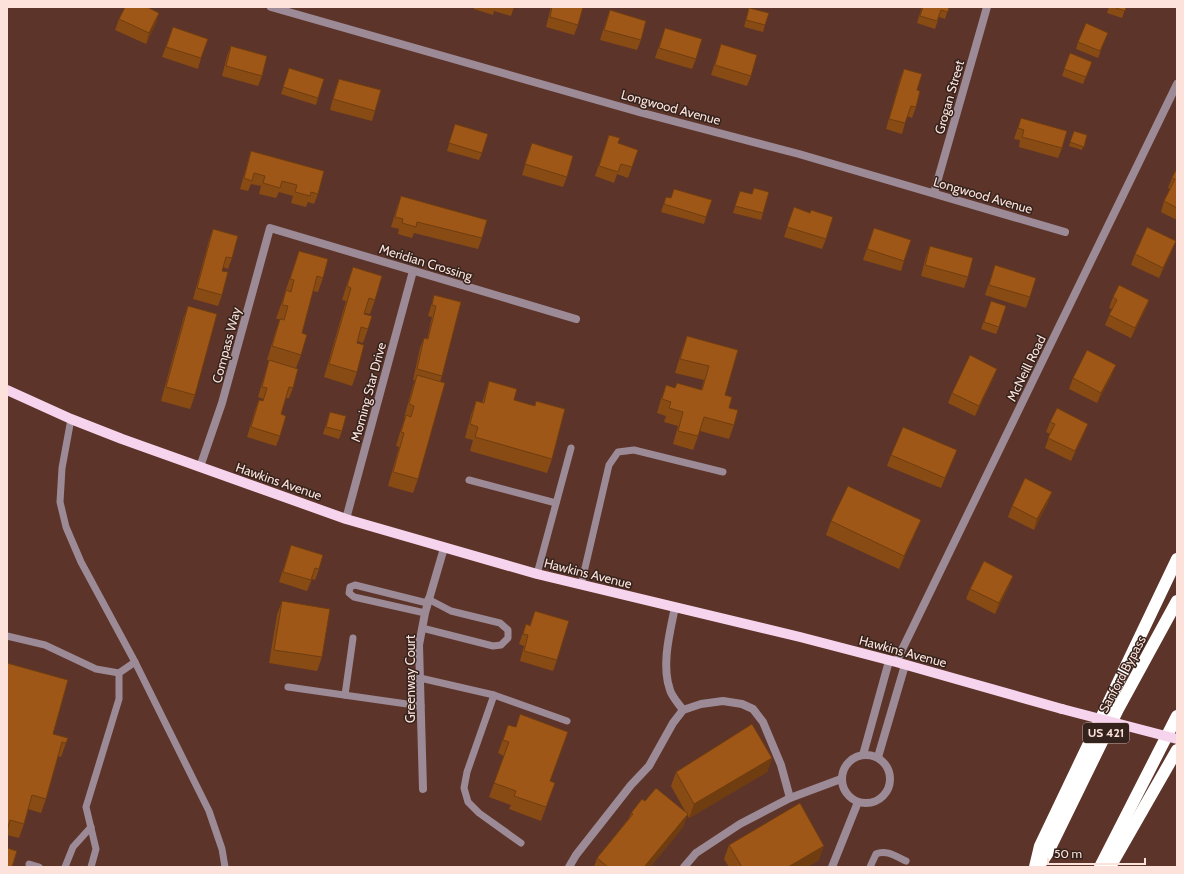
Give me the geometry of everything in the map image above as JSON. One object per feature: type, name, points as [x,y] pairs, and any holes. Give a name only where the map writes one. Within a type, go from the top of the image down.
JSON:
[{"type":"highway","points":[[1035,867],[1040,846],[1177,559]]},
{"type":"highway","name":"Sanford Bypass","points":[[1038,867],[1047,854],[1118,709],[1177,601]]},
{"type":"highway","points":[[1100,867],[1177,716]]},
{"type":"highway","points":[[1110,867],[1177,750]]},
{"type":"main road","name":"Hawkins Avenue","points":[[7,390],[122,440],[346,519],[537,574],[800,637],[1177,739]]},
{"type":"street","name":"Longwood Avenue","points":[[271,7],[639,112],[799,154],[1065,232]]},
{"type":"street","name":"Grogan Street","points":[[934,193],[987,7]]},
{"type":"street","name":"McNeill Road","points":[[897,663],[1177,84]]},
{"type":"street","name":"Meridian Crossing","points":[[270,228],[576,319]]},
{"type":"street","name":"Compass Way","points":[[200,467],[222,404],[270,228]]},
{"type":"street","name":"Morning Star Drive","points":[[346,519],[413,271]]},
{"type":"street","name":"Greenway Court","points":[[423,789],[419,645],[428,601],[444,548]]},
{"type":"street","points":[[675,607],[668,644],[666,674],[670,691],[683,710]]},
{"type":"street","points":[[863,755],[897,663]]},
{"type":"street","points":[[878,757],[897,663]]},
{"type":"street","points":[[569,867],[576,855],[649,766],[673,723],[683,710],[701,704],[723,701],[742,704],[753,709],[763,722],[781,765],[790,798]]},
{"type":"street","points":[[870,754],[878,757],[884,762],[890,776],[890,784],[887,791],[876,801],[869,803],[854,800],[847,794],[843,787],[841,778],[843,770],[853,757],[870,754]]},
{"type":"street","points":[[684,867],[696,853],[740,824],[790,798],[841,778]]},
{"type":"street","points":[[832,867],[858,802]]},
{"type":"lane","points":[[71,419],[62,468],[60,502],[66,527],[81,562],[135,662],[209,811],[222,849],[225,867]]},
{"type":"lane","points":[[537,574],[571,448]]},
{"type":"lane","points":[[581,585],[609,465],[618,452],[634,450],[723,472]]},
{"type":"lane","points":[[469,480],[556,503]]},
{"type":"lane","points":[[422,628],[493,646],[501,645],[508,638],[508,630],[500,623],[451,611],[428,601],[355,585],[350,587],[349,593],[354,597],[425,613]]},
{"type":"lane","points":[[7,636],[45,645],[96,669],[119,673],[135,662]]},
{"type":"lane","points":[[345,695],[353,638]]},
{"type":"lane","points":[[90,867],[96,849],[86,807],[120,699],[119,673]]},
{"type":"lane","points":[[420,678],[494,695],[568,721]]},
{"type":"lane","points":[[288,687],[421,706]]},
{"type":"lane","points":[[494,695],[467,772],[464,788],[468,802],[479,813],[521,843]]},
{"type":"lane","points":[[65,867],[73,847],[91,827]]},
{"type":"lane","points":[[870,867],[876,854],[880,852],[887,853],[906,861]]},
{"type":"lane","points":[[29,864],[39,867]]},
{"type":"building","points":[[125,7],[147,7],[159,13],[149,33],[119,19]]},
{"type":"building","points":[[552,7],[583,7],[578,25],[550,17]]},
{"type":"building","points":[[923,7],[949,7],[948,12],[941,10],[937,21],[920,16]]},
{"type":"building","points":[[1113,7],[1126,7],[1125,11]]},
{"type":"building","points":[[749,8],[769,13],[765,25],[746,20]]},
{"type":"building","points":[[610,10],[646,21],[641,40],[604,30]]},
{"type":"building","points":[[1086,23],[1108,33],[1100,51],[1078,42]]},
{"type":"building","points":[[173,27],[208,39],[201,58],[166,47]]},
{"type":"building","points":[[665,28],[702,39],[696,59],[659,48]]},
{"type":"building","points":[[721,44],[757,55],[751,76],[715,65]]},
{"type":"building","points":[[231,46],[267,56],[262,76],[226,66]]},
{"type":"building","points":[[1070,53],[1092,62],[1086,77],[1064,69]]},
{"type":"building","points":[[289,68],[324,79],[318,98],[283,87]]},
{"type":"building","points":[[904,69],[922,74],[917,90],[920,91],[916,107],[911,106],[905,123],[889,119]]},
{"type":"building","points":[[339,79],[381,90],[375,111],[333,99]]},
{"type":"building","points":[[1021,118],[1067,131],[1062,148],[1022,137],[1024,130],[1018,128]]},
{"type":"building","points":[[455,124],[488,134],[482,153],[449,143]]},
{"type":"building","points":[[1074,131],[1087,135],[1084,147],[1070,142]]},
{"type":"building","points":[[609,135],[620,138],[618,143],[638,150],[632,167],[621,164],[618,172],[599,166]]},
{"type":"building","points":[[532,143],[573,156],[567,177],[525,164]]},
{"type":"building","points":[[251,151],[324,171],[318,194],[311,192],[310,196],[295,192],[297,185],[282,181],[280,188],[263,183],[265,176],[254,173],[252,181],[244,178]]},
{"type":"building","points":[[1177,168],[1177,208],[1164,201],[1175,179],[1172,178]]},
{"type":"building","points":[[754,188],[769,192],[763,213],[735,206],[740,191],[752,194]]},
{"type":"building","points":[[674,189],[712,200],[706,217],[664,204],[666,197],[671,198]]},
{"type":"building","points":[[401,196],[487,220],[482,238],[417,222],[416,227],[402,223],[403,219],[395,217]]},
{"type":"building","points":[[794,207],[810,213],[811,210],[833,217],[826,239],[787,227]]},
{"type":"building","points":[[1147,227],[1176,241],[1163,268],[1135,254]]},
{"type":"building","points":[[874,228],[911,240],[904,261],[867,249]]},
{"type":"building","points":[[213,229],[238,236],[232,258],[226,257],[222,271],[228,272],[222,295],[197,288]]},
{"type":"building","points":[[930,246],[973,258],[968,277],[925,265]]},
{"type":"building","points":[[299,251],[328,259],[323,278],[317,276],[302,333],[307,335],[301,355],[272,346],[280,319],[284,320],[288,306],[282,305],[286,290],[291,292],[294,280],[290,279]]},
{"type":"building","points":[[995,265],[1036,278],[1030,297],[989,285]]},
{"type":"building","points":[[353,267],[382,276],[375,300],[369,298],[364,314],[372,316],[368,329],[361,327],[357,343],[364,345],[357,372],[329,364],[351,288],[347,286]]},
{"type":"building","points":[[1119,285],[1149,300],[1135,328],[1109,315],[1117,300],[1113,297]]},
{"type":"building","points":[[434,295],[461,302],[442,376],[417,369],[424,338],[428,339],[436,306],[432,305]]},
{"type":"building","points":[[991,301],[1006,306],[999,327],[984,322]]},
{"type":"building","points":[[188,306],[217,314],[195,395],[166,387]]},
{"type":"building","points":[[687,336],[738,350],[725,395],[732,397],[729,408],[738,410],[734,425],[704,417],[698,436],[678,431],[683,412],[669,408],[671,402],[662,399],[666,385],[675,388],[677,383],[702,390],[709,366],[680,359]]},
{"type":"building","points":[[1087,350],[1116,365],[1101,393],[1073,378]]},
{"type":"building","points":[[970,355],[997,369],[979,406],[952,393]]},
{"type":"building","points":[[269,360],[298,369],[293,388],[289,387],[281,414],[286,416],[280,436],[251,427],[259,400],[263,401],[267,388],[262,387]]},
{"type":"building","points":[[417,375],[445,383],[418,479],[393,472],[404,433],[401,432],[406,415],[411,417],[414,406],[409,404]]},
{"type":"building","points":[[489,381],[517,389],[514,400],[535,406],[536,401],[565,409],[552,459],[475,437],[478,427],[470,424],[476,401],[484,403]]},
{"type":"building","points":[[1057,408],[1088,424],[1075,451],[1048,438],[1055,424],[1050,422]]},
{"type":"building","points":[[330,412],[346,416],[342,431],[326,427]]},
{"type":"building","points":[[903,427],[957,450],[945,478],[891,455]]},
{"type":"building","points":[[1025,478],[1052,492],[1037,519],[1012,506]]},
{"type":"building","points":[[848,486],[921,520],[904,556],[831,521]]},
{"type":"building","points":[[291,545],[323,555],[319,569],[315,568],[311,580],[283,572]]},
{"type":"building","points":[[984,561],[1013,576],[999,603],[970,589]]},
{"type":"building","points":[[282,601],[330,609],[322,657],[274,650]]},
{"type":"building","points":[[535,611],[569,621],[557,660],[524,651],[528,635],[523,634],[526,624],[530,626]]},
{"type":"building","points":[[7,663],[68,680],[53,734],[68,738],[66,743],[62,742],[46,799],[32,795],[24,824],[10,820],[7,831]]},
{"type":"building","points":[[520,714],[568,732],[550,781],[555,783],[546,807],[514,796],[516,791],[494,783],[509,742],[503,740],[508,725],[516,727]]},
{"type":"building","points":[[752,724],[772,758],[694,804],[676,772]]},
{"type":"building","points":[[656,788],[688,814],[644,867],[608,867],[597,858],[633,814],[631,813],[642,799],[645,801]]},
{"type":"building","points":[[800,803],[824,846],[788,867],[742,867],[729,845]]},
{"type":"building","points":[[7,848],[17,851],[12,867],[7,867]]}]
